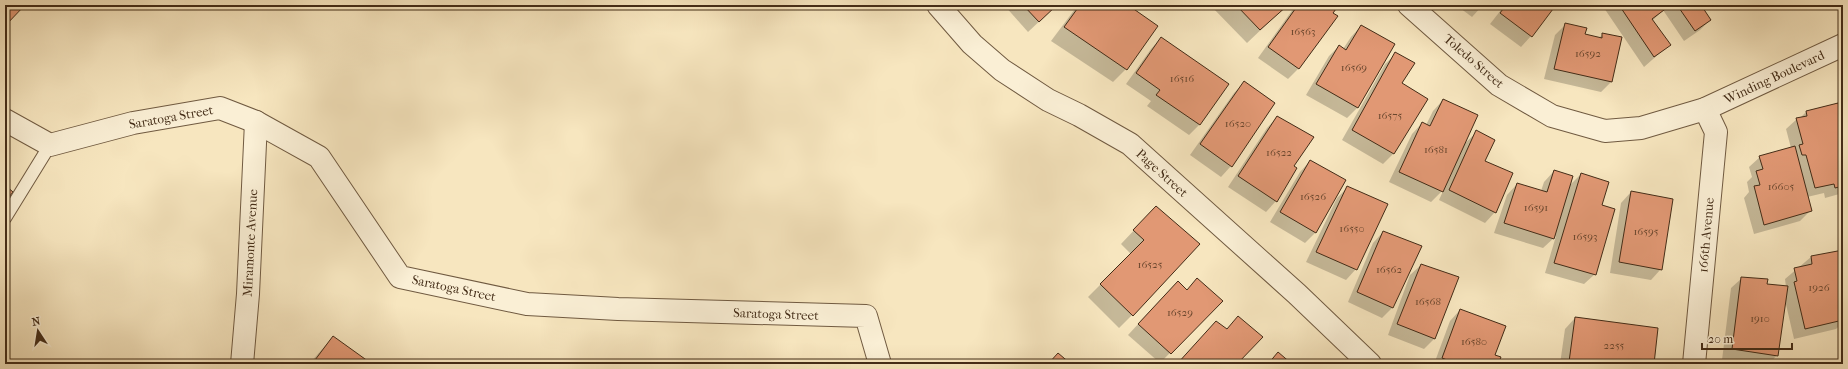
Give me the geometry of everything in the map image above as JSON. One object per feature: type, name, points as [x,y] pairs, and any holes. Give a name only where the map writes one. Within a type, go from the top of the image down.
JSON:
[{"type":"street","name":"Page Street","points":[[938,5],[972,44],[1002,70],[1048,100],[1080,115],[1130,144],[1297,294],[1370,364]]},
{"type":"street","name":"Toledo Street","points":[[1410,5],[1499,85],[1552,116],[1605,132],[1641,128],[1704,109]]},
{"type":"street","name":"Winding Boulevard","points":[[1704,109],[1843,45]]},
{"type":"street","name":"Saratoga Street","points":[[50,145],[133,123],[220,108],[256,122],[320,157],[400,277],[527,304],[618,309],[866,316],[880,364]]},
{"type":"street","name":"166th Avenue","points":[[1694,364],[1716,132],[1704,109]]},
{"type":"street","points":[[5,120],[50,145]]},
{"type":"street","name":"Miramonte Avenue","points":[[242,364],[248,294],[256,122]]},
{"type":"lane","points":[[5,218],[50,145]]},
{"type":"building","points":[[5,5],[25,5],[5,26]]},
{"type":"building","points":[[1023,5],[1057,5],[1039,22]]},
{"type":"building","points":[[1080,5],[1128,5],[1158,26],[1127,70],[1064,27]]},
{"type":"building","points":[[1236,5],[1288,5],[1260,30]]},
{"type":"building","points":[[1298,5],[1339,5],[1333,13],[1338,16],[1299,69],[1268,47]]},
{"type":"building","points":[[1506,5],[1556,5],[1532,37],[1500,13]]},
{"type":"building","points":[[1619,5],[1666,5],[1668,7],[1652,19],[1671,45],[1654,57]]},
{"type":"building","points":[[1677,5],[1701,5],[1711,20],[1695,31]]},
{"type":"building","points":[[1565,23],[1587,28],[1585,34],[1602,38],[1602,33],[1622,37],[1612,82],[1554,69]]},
{"type":"building","points":[[1361,25],[1395,44],[1358,108],[1316,84],[1339,45],[1346,50]]},
{"type":"building","points":[[1161,37],[1229,84],[1200,125],[1156,95],[1160,90],[1136,73]]},
{"type":"building","points":[[1395,52],[1415,63],[1402,83],[1428,99],[1394,154],[1352,130]]},
{"type":"building","points":[[1244,81],[1275,103],[1232,167],[1200,144]]},
{"type":"building","points":[[1443,99],[1478,115],[1443,192],[1399,172],[1422,122],[1430,126]]},
{"type":"building","points":[[1838,103],[1843,120],[1843,186],[1835,188],[1834,184],[1815,188],[1806,155],[1802,155],[1799,145],[1803,144],[1796,118],[1807,116],[1806,111]]},
{"type":"building","points":[[1277,116],[1314,137],[1294,166],[1297,168],[1277,202],[1238,176]]},
{"type":"building","points":[[1476,130],[1495,140],[1485,161],[1513,173],[1496,213],[1449,190]]},
{"type":"building","points":[[1795,146],[1812,211],[1764,225],[1754,186],[1760,185],[1756,171],[1763,169],[1759,156]]},
{"type":"building","points":[[1310,160],[1346,180],[1316,233],[1280,212]]},
{"type":"building","points":[[1554,170],[1573,176],[1554,239],[1504,223],[1517,183],[1547,192]]},
{"type":"building","points":[[1581,173],[1609,182],[1602,205],[1615,209],[1596,275],[1554,263]]},
{"type":"building","points":[[5,185],[13,192],[5,202]]},
{"type":"building","points":[[1347,186],[1388,204],[1357,270],[1316,252]]},
{"type":"building","points":[[1631,191],[1673,199],[1662,270],[1619,262]]},
{"type":"building","points":[[1156,206],[1200,244],[1133,316],[1100,284],[1144,240],[1133,230]]},
{"type":"building","points":[[1383,231],[1422,246],[1393,308],[1357,292]]},
{"type":"building","points":[[1843,250],[1843,320],[1805,329],[1794,282],[1797,281],[1794,268],[1812,264],[1811,256]]},
{"type":"building","points":[[1421,264],[1459,277],[1435,339],[1397,324]]},
{"type":"building","points":[[1741,277],[1768,279],[1767,284],[1788,286],[1778,356],[1732,349]]},
{"type":"building","points":[[1197,278],[1223,301],[1171,354],[1138,324],[1178,281],[1187,290]]},
{"type":"building","points":[[1460,309],[1506,326],[1495,355],[1501,357],[1498,364],[1457,364],[1442,358]]},
{"type":"building","points":[[1238,316],[1263,337],[1237,364],[1177,364],[1216,321],[1227,329]]},
{"type":"building","points":[[1575,317],[1658,328],[1654,364],[1586,364],[1569,362]]},
{"type":"building","points":[[333,336],[372,364],[312,364]]},
{"type":"building","points":[[1278,352],[1292,364],[1268,364]]},
{"type":"building","points":[[1058,353],[1071,364],[1048,364]]}]
